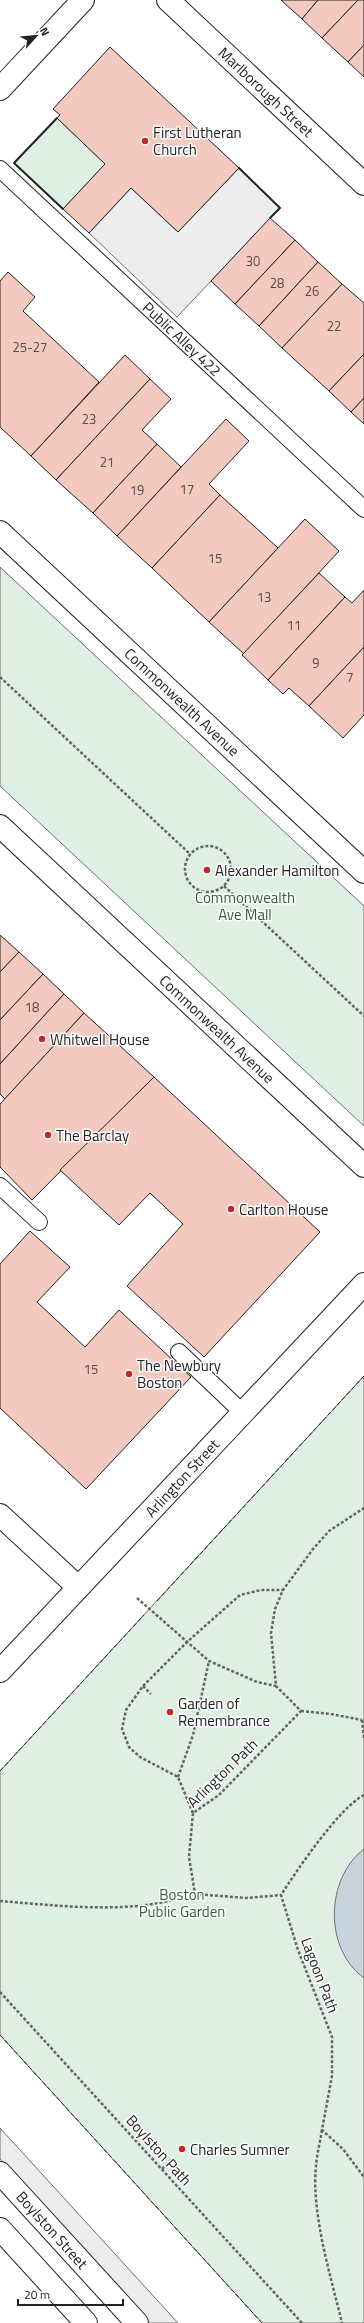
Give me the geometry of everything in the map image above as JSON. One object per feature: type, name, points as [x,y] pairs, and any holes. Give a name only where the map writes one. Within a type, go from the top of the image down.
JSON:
[{"type":"main road","points":[[0,89],[83,0]]},
{"type":"main road","name":"Marlborough Street","points":[[168,0],[364,184]]},
{"type":"main road","name":"Commonwealth Avenue","points":[[0,532],[364,872]]},
{"type":"main road","name":"Commonwealth Avenue","points":[[0,826],[364,1166]]},
{"type":"main road","name":"Arlington Street","points":[[0,1672],[78,1587],[364,1284]]},
{"type":"main road","points":[[0,1515],[78,1587]]},
{"type":"main road","name":"Boylston Street","points":[[0,2173],[137,2323]]},
{"type":"main road","points":[[0,2228],[86,2323]]},
{"type":"lane","name":"Public Alley 422","points":[[0,169],[364,509]]},
{"type":"lane","points":[[0,1186],[38,1222]]},
{"type":"lane","points":[[179,1352],[243,1413]]},
{"type":"path","points":[[0,677],[190,854]]},
{"type":"path","points":[[203,847],[218,848],[224,853],[228,858],[231,873],[224,886],[211,893],[202,892],[190,884],[185,869],[190,854],[203,847]]},
{"type":"path","points":[[224,886],[364,1016]]},
{"type":"path","points":[[276,1686],[271,1633],[276,1609],[283,1590],[313,1548],[329,1531],[364,1508]]},
{"type":"path","points":[[193,1813],[178,1777],[140,1757],[126,1742],[122,1729],[123,1716],[143,1686],[187,1642],[240,1595],[261,1590],[283,1590]]},
{"type":"path","points":[[137,1598],[209,1661],[257,1682],[276,1686],[301,1711],[363,1719],[364,1738]]},
{"type":"path","points":[[178,1777],[193,1735],[209,1661]]},
{"type":"path","points":[[143,1686],[151,1694]]},
{"type":"path","name":"Arlington Path","points":[[195,1894],[189,1856],[193,1813],[219,1795],[301,1711]]},
{"type":"path","points":[[0,1901],[50,1905],[112,1906],[159,1904],[195,1894],[246,1898],[281,1895],[306,1857],[348,1809],[364,1795],[364,1790]]},
{"type":"path","name":"Lagoon Path","points":[[281,1895],[298,1950],[332,2037],[332,2076],[316,2167],[316,2196],[326,2257],[342,2323]]},
{"type":"path","name":"Boylston Path","points":[[0,1992],[302,2323]]},
{"type":"path","points":[[322,2130],[343,2149],[364,2176]]},
{"type":"path","points":[[162,2169],[172,2159]]},
{"type":"green space","points":[[57,118],[105,164],[63,209],[14,163]]},
{"type":"green space","name":"Commonwealth Ave Mall","points":[[0,567],[364,906],[364,1126],[0,786]]},
{"type":"green space","name":"Boston Public Garden","points":[[364,1376],[364,2323],[262,2323],[0,2035],[0,1771]]},
{"type":"shaded area","points":[[239,168],[280,208],[177,317],[89,233],[131,188],[178,232]]},
{"type":"shaded area","points":[[364,1849],[364,1978],[351,1965],[342,1950],[336,1932],[334,1914],[336,1895],[342,1878],[351,1862]]},
{"type":"shaded area","points":[[0,2128],[178,2323],[148,2323],[104,2275],[0,2159]]},
{"type":"building","points":[[281,0],[318,0],[302,19]]},
{"type":"building","points":[[318,0],[358,0],[322,38],[302,19]]},
{"type":"building","points":[[358,0],[364,0],[364,45],[348,62],[322,38]]},
{"type":"building","points":[[364,45],[364,77],[348,62]]},
{"type":"building","name":"First Lutheran Church","points":[[110,47],[239,168],[178,232],[131,188],[89,233],[63,209],[105,164],[57,118],[60,115],[53,109]]},
{"type":"building","points":[[270,218],[295,240],[235,304],[211,281]]},
{"type":"building","points":[[295,240],[318,262],[259,326],[235,304]]},
{"type":"building","points":[[318,262],[342,284],[282,348],[259,326]]},
{"type":"building","points":[[8,272],[35,297],[23,311],[99,382],[31,456],[0,427],[0,281]]},
{"type":"building","points":[[342,284],[364,303],[364,354],[329,391],[282,348]]},
{"type":"building","points":[[364,354],[364,398],[351,412],[329,391]]},
{"type":"building","points":[[125,355],[150,379],[56,480],[31,456]]},
{"type":"building","points":[[150,379],[171,399],[142,430],[157,444],[93,513],[56,480]]},
{"type":"building","points":[[364,398],[364,424],[351,412]]},
{"type":"building","points":[[226,419],[249,441],[209,484],[220,495],[152,568],[117,536]]},
{"type":"building","points":[[157,444],[181,467],[117,536],[93,513]]},
{"type":"building","points":[[220,495],[278,548],[209,622],[152,568]]},
{"type":"building","points":[[305,519],[339,551],[244,654],[209,622]]},
{"type":"building","points":[[319,573],[345,597],[268,680],[242,655]]},
{"type":"building","points":[[364,590],[364,647],[309,706],[289,688],[283,694],[268,680],[345,597],[352,603]]},
{"type":"building","points":[[364,647],[364,715],[343,738],[309,706]]},
{"type":"building","points":[[0,935],[19,952],[0,972]]},
{"type":"building","points":[[19,952],[43,974],[0,1020],[0,972]]},
{"type":"building","points":[[43,974],[64,994],[0,1064],[0,1020]]},
{"type":"building","name":"Whitwell House","points":[[64,994],[84,1013],[5,1099],[0,1094],[0,1064]]},
{"type":"building","name":"The Barclay","points":[[84,1013],[154,1077],[32,1200],[0,1167],[0,1104]]},
{"type":"building","name":"Carlton House","points":[[154,1077],[320,1232],[204,1357],[127,1286],[183,1224],[150,1193],[119,1225],[60,1170]]},
{"type":"building","points":[[30,1231],[70,1267],[37,1302],[85,1347],[119,1310],[191,1377],[86,1489],[0,1408],[0,1264]]},
{"type":"fence","points":[[157,1601],[364,1376]]},
{"type":"fence","points":[[0,1771],[144,1615]]},
{"type":"fence","points":[[0,2035],[262,2323]]},
{"type":"wall","points":[[57,118],[14,163],[63,209]]},
{"type":"wall","points":[[239,168],[280,208],[270,218]]},
{"type":"place","name":"First Lutheran Church","points":[[145,141]]},
{"type":"place","name":"Alexander Hamilton","points":[[207,870]]},
{"type":"place","name":"Whitwell House","points":[[42,1039]]},
{"type":"place","name":"The Barclay","points":[[48,1135]]},
{"type":"place","name":"Carlton House","points":[[231,1209]]},
{"type":"place","name":"The Newbury Boston","points":[[129,1374]]},
{"type":"place","name":"Garden of Remembrance","points":[[170,1712]]},
{"type":"place","name":"Charles Sumner","points":[[182,2149]]}]
